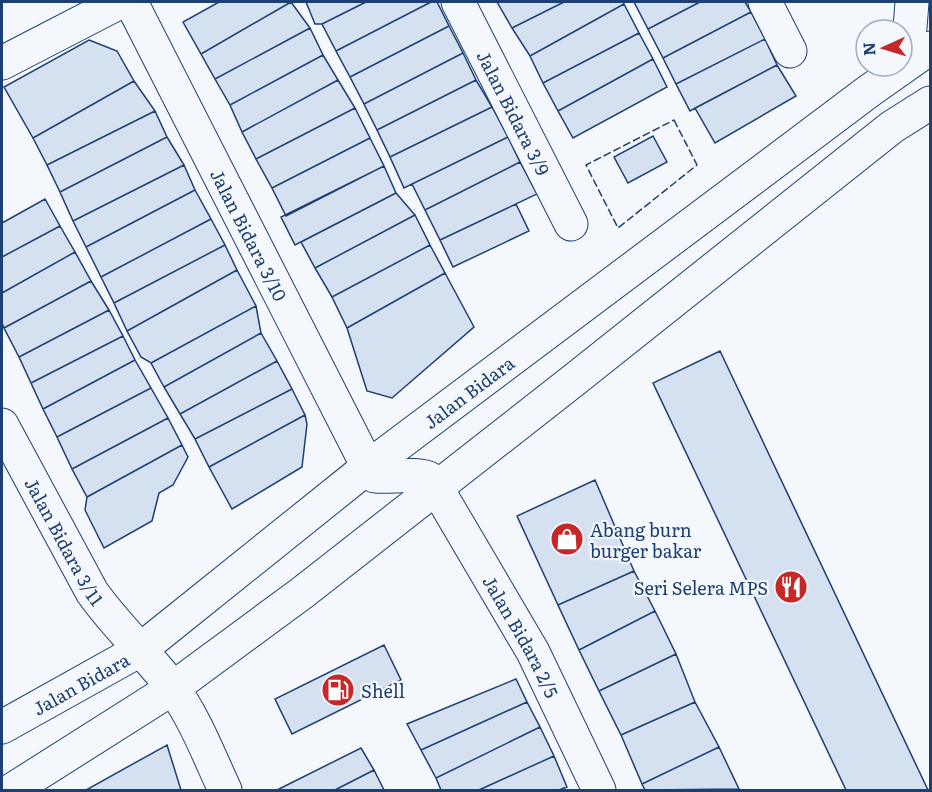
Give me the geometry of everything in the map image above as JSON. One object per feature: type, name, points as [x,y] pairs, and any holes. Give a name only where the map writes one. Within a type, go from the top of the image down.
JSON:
[{"type":"main road","points":[[2,63],[120,2]]},
{"type":"main road","name":"Jalan Bidara 3/10","points":[[131,2],[368,467]]},
{"type":"main road","name":"Jalan Bidara 3/9","points":[[458,2],[571,224]]},
{"type":"main road","points":[[765,2],[790,51]]},
{"type":"main road","points":[[911,18],[912,2]]},
{"type":"main road","name":"Jalan Bidara","points":[[914,57],[930,48]]},
{"type":"main road","name":"Jalan Bidara","points":[[2,727],[140,650],[368,467],[878,78]]},
{"type":"main road","points":[[12,790],[173,688],[302,592],[891,127],[930,104]]},
{"type":"main road","points":[[891,127],[930,117]]},
{"type":"main road","name":"Jalan Bidara 3/11","points":[[2,425],[92,592],[108,614],[173,688],[196,728],[225,790]]},
{"type":"main road","points":[[368,467],[375,476],[416,476],[430,479],[436,487]]},
{"type":"main road","name":"Jalan Bidara 2/5","points":[[436,487],[533,652],[599,790]]},
{"type":"building","points":[[219,2],[291,2],[201,54],[183,22]]},
{"type":"building","points":[[291,2],[310,28],[215,79],[201,54]]},
{"type":"building","points":[[306,2],[366,2],[322,24],[315,24]]},
{"type":"building","points":[[366,2],[431,2],[336,51],[322,24]]},
{"type":"building","points":[[431,2],[437,2],[449,26],[350,77],[336,51]]},
{"type":"building","points":[[497,2],[564,2],[512,28]]},
{"type":"building","points":[[564,2],[623,2],[624,4],[530,56],[512,28]]},
{"type":"building","points":[[634,2],[700,2],[648,29]]},
{"type":"building","points":[[700,2],[745,2],[751,12],[663,58],[648,29]]},
{"type":"building","points":[[624,4],[639,33],[543,83],[530,56]]},
{"type":"building","points":[[751,12],[765,39],[676,84],[663,58]]},
{"type":"building","points":[[449,26],[463,53],[364,104],[350,77]]},
{"type":"building","points":[[310,28],[323,55],[230,105],[215,79]]},
{"type":"building","points":[[639,33],[653,59],[558,111],[543,83]]},
{"type":"building","points":[[765,39],[777,65],[690,111],[676,84]]},
{"type":"building","points":[[89,40],[117,51],[134,81],[33,138],[4,87]]},
{"type":"building","points":[[463,53],[476,80],[377,130],[364,104]]},
{"type":"building","points":[[323,55],[338,80],[242,132],[230,105]]},
{"type":"building","points":[[653,59],[667,87],[573,138],[558,111]]},
{"type":"building","points":[[777,65],[796,96],[715,143],[695,108]]},
{"type":"building","points":[[338,80],[355,108],[256,159],[242,132]]},
{"type":"building","points":[[476,80],[492,107],[390,157],[377,130]]},
{"type":"building","points":[[134,81],[155,111],[47,165],[33,138]]},
{"type":"building","points":[[492,107],[508,137],[404,188],[390,157]]},
{"type":"building","points":[[355,108],[370,138],[272,188],[256,159]]},
{"type":"building","points":[[155,111],[167,137],[60,192],[47,165]]},
{"type":"building","points":[[653,136],[667,162],[628,183],[614,157]]},
{"type":"building","points":[[167,137],[184,165],[73,221],[60,192]]},
{"type":"building","points":[[508,137],[520,162],[425,210],[412,184]]},
{"type":"building","points":[[370,138],[384,166],[286,216],[272,188]]},
{"type":"building","points":[[520,162],[537,194],[440,240],[425,210]]},
{"type":"building","points":[[184,165],[195,190],[86,247],[73,221]]},
{"type":"building","points":[[384,166],[396,193],[295,245],[281,217]]},
{"type":"building","points":[[195,190],[211,219],[101,277],[86,247]]},
{"type":"building","points":[[396,193],[415,215],[315,268],[301,242]]},
{"type":"building","points":[[45,199],[60,226],[2,257],[2,223]]},
{"type":"building","points":[[516,204],[529,231],[453,267],[440,240]]},
{"type":"building","points":[[415,215],[430,245],[332,297],[315,268]]},
{"type":"building","points":[[211,219],[225,245],[114,303],[101,277]]},
{"type":"building","points":[[60,226],[75,252],[2,293],[2,257]]},
{"type":"building","points":[[225,245],[237,270],[127,331],[114,303]]},
{"type":"building","points":[[430,245],[445,273],[347,328],[332,297]]},
{"type":"building","points":[[75,252],[91,281],[4,328],[2,293]]},
{"type":"building","points":[[237,270],[256,306],[151,363],[141,357],[127,331]]},
{"type":"building","points":[[445,273],[474,327],[392,398],[367,391],[347,328]]},
{"type":"building","points":[[91,281],[109,310],[19,357],[4,328]]},
{"type":"building","points":[[256,306],[261,333],[164,387],[151,363]]},
{"type":"building","points":[[109,310],[123,336],[31,383],[19,357]]},
{"type":"building","points":[[261,333],[277,361],[180,414],[164,387]]},
{"type":"building","points":[[123,336],[135,360],[43,409],[31,383]]},
{"type":"building","name":"Seri Selera MPS","points":[[720,351],[928,790],[846,790],[653,383]]},
{"type":"building","points":[[135,360],[151,388],[57,437],[43,409]]},
{"type":"building","points":[[277,361],[292,389],[195,439],[180,414]]},
{"type":"building","points":[[151,388],[168,418],[72,469],[57,437]]},
{"type":"building","points":[[292,389],[305,415],[209,467],[195,439]]},
{"type":"building","points":[[305,415],[307,424],[302,467],[232,509],[209,467]]},
{"type":"building","points":[[168,418],[182,445],[87,497],[72,469]]},
{"type":"building","points":[[182,445],[188,457],[173,485],[159,493],[152,521],[104,548],[85,510],[87,497]]},
{"type":"building","points":[[595,480],[634,571],[558,605],[517,516]]},
{"type":"building","points":[[634,571],[655,611],[579,650],[558,605]]},
{"type":"building","points":[[655,611],[676,654],[599,691],[579,650]]},
{"type":"building","name":"Shell","points":[[384,645],[401,680],[292,734],[275,699]]},
{"type":"building","points":[[676,654],[695,702],[621,735],[599,691]]},
{"type":"building","points":[[516,679],[527,702],[421,750],[407,724]]},
{"type":"building","points":[[527,702],[540,727],[436,778],[421,750]]},
{"type":"building","points":[[695,702],[719,747],[642,784],[621,735]]},
{"type":"building","points":[[540,727],[554,756],[479,790],[441,790],[436,778]]},
{"type":"building","points":[[167,745],[181,790],[86,790]]},
{"type":"building","points":[[719,747],[739,789],[645,790],[642,784]]},
{"type":"building","points":[[361,748],[374,770],[335,790],[277,790]]},
{"type":"building","points":[[554,756],[567,787],[559,790],[479,790]]},
{"type":"building","points":[[374,770],[384,790],[335,790]]},
{"type":"fence","points":[[674,120],[697,165],[618,228],[586,165],[674,120]]},
{"type":"place","name":"Abang burn burger bakar","points":[[567,539]]},
{"type":"place","name":"Seri Selera MPS","points":[[791,587]]},
{"type":"place","name":"Shell","points":[[338,690]]}]
